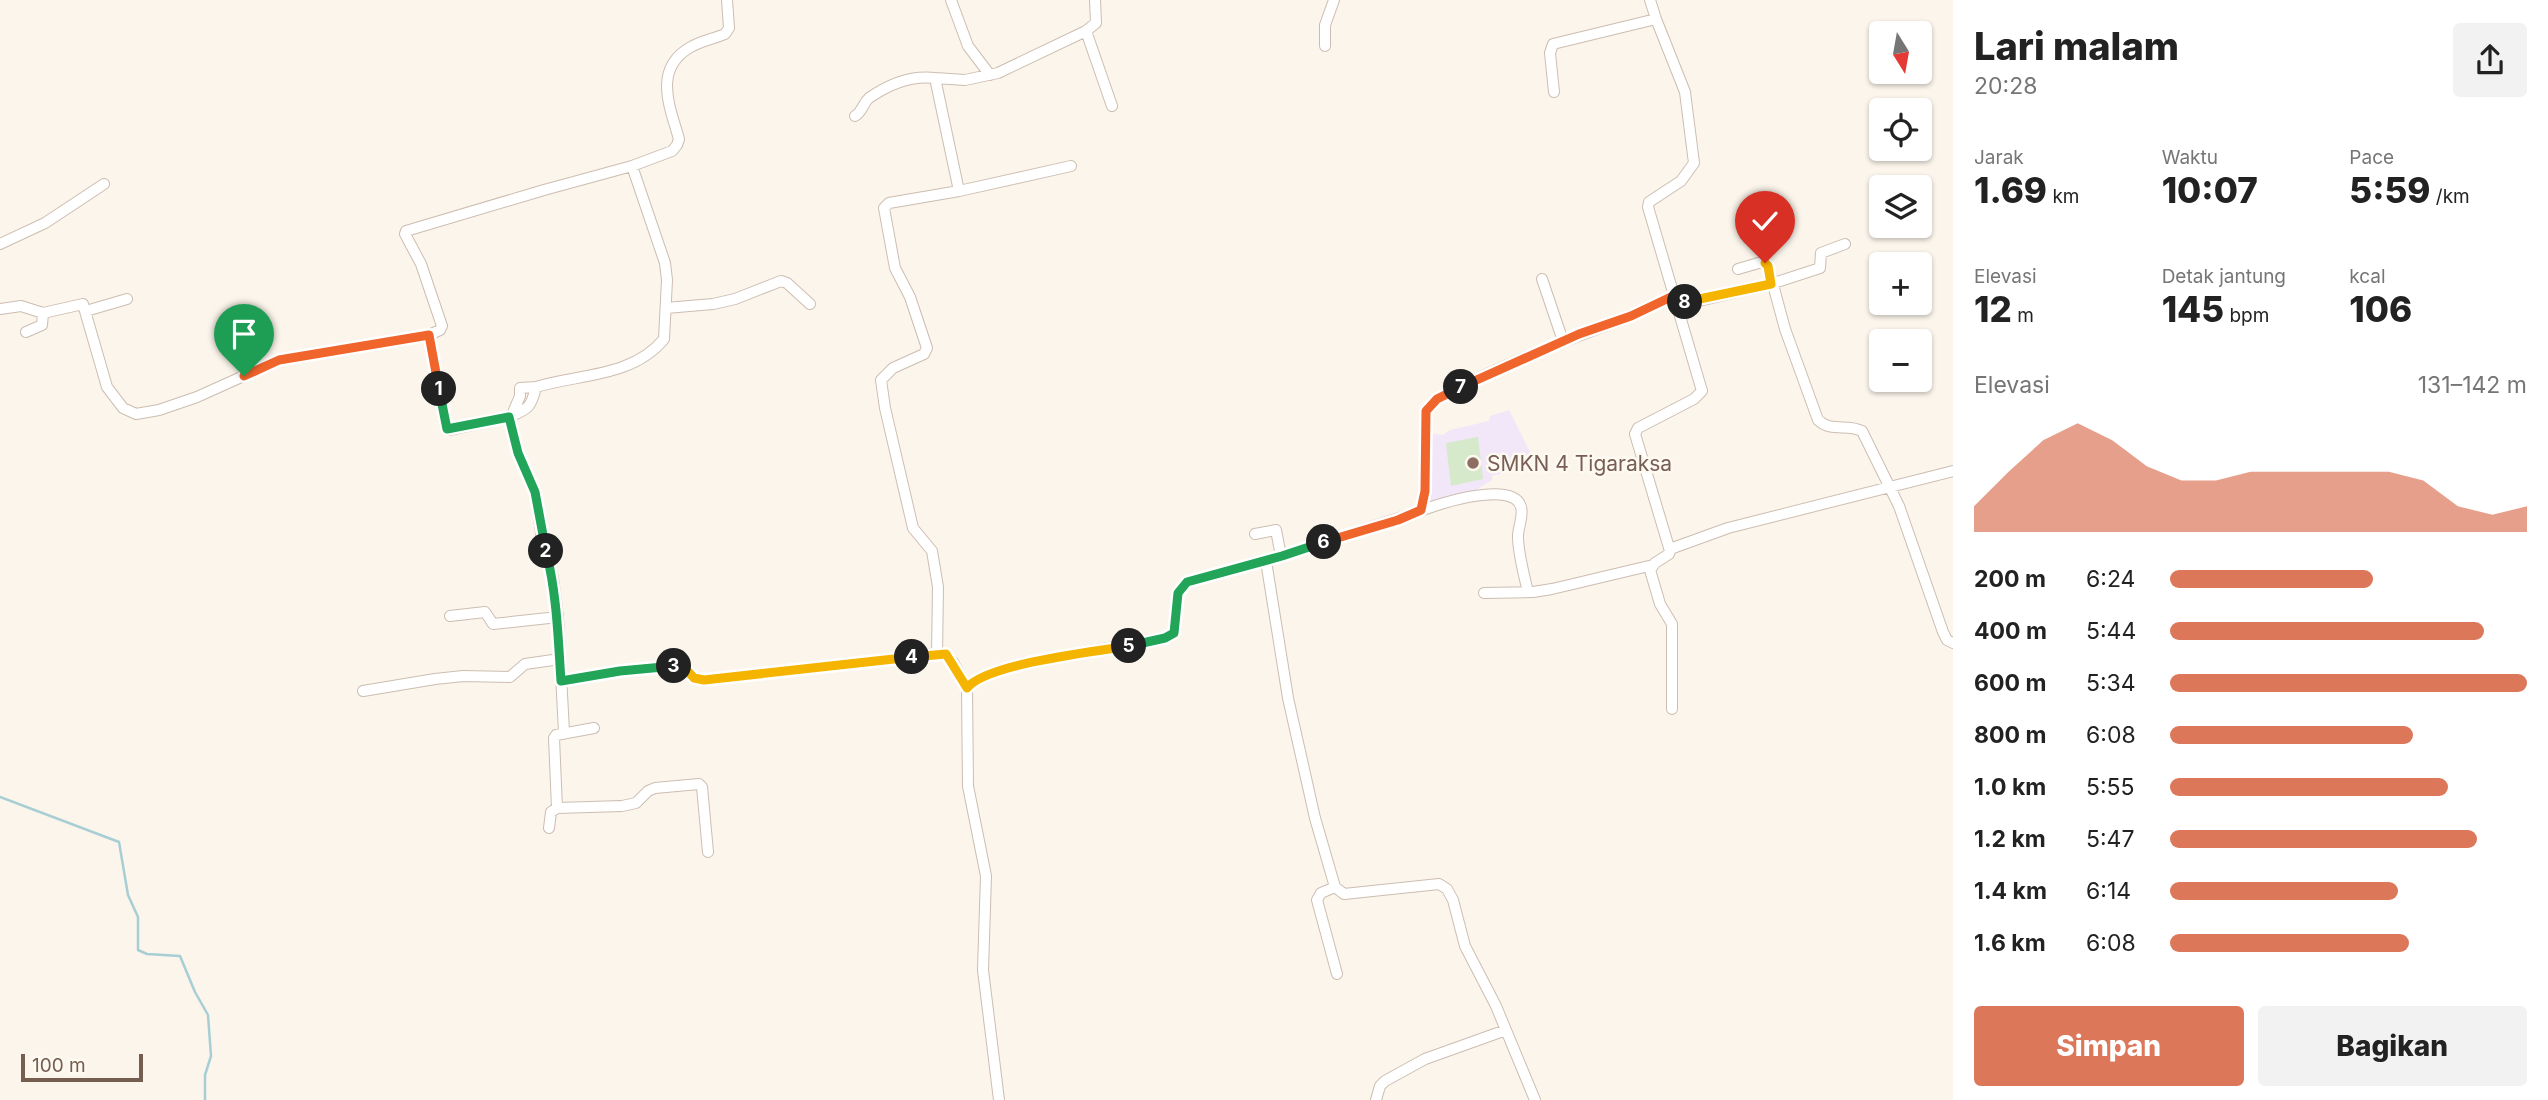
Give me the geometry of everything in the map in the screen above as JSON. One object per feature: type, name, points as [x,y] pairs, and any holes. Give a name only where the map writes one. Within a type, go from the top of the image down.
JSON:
[{"type":"street","points":[[951,0],[968,46],[990,75]]},
{"type":"street","points":[[855,116],[863,110],[869,98],[912,77],[965,80],[990,75],[1086,31],[1096,23],[1096,0]]},
{"type":"street","points":[[1325,46],[1325,25],[1334,0]]},
{"type":"street","points":[[1484,593],[1552,589],[1653,565],[1670,554],[1635,434],[1638,428],[1694,400],[1702,391],[1648,204],[1681,181],[1693,163],[1685,92],[1650,0]]},
{"type":"street","points":[[0,309],[21,306],[43,313],[83,304],[97,360],[107,387],[123,408],[136,414],[159,410],[197,397],[279,360],[429,335],[440,330],[442,326],[425,273],[405,234],[406,231],[632,166],[667,154],[676,148],[679,139],[666,88],[669,69],[679,55],[690,47],[725,34],[729,28],[725,2]]},
{"type":"street","points":[[1554,92],[1550,53],[1553,44],[1656,19]]},
{"type":"street","points":[[1086,31],[1112,106]]},
{"type":"street","points":[[935,78],[959,191]]},
{"type":"street","points":[[429,335],[446,428],[460,428],[510,416],[527,409],[533,402],[536,387],[603,373],[635,362],[658,347],[664,340],[665,262],[632,166]]},
{"type":"street","points":[[937,654],[938,587],[932,551],[913,528],[881,380],[886,373],[924,354],[927,348],[909,297],[895,268],[884,211],[889,203],[959,191],[1071,166]]},
{"type":"street","points":[[0,244],[45,223],[104,184]]},
{"type":"street","points":[[1421,510],[1425,500],[1426,411],[1429,406],[1465,385],[1673,296],[1689,302],[1771,284],[1820,268],[1821,253],[1845,244]]},
{"type":"street","points":[[1738,269],[1765,263],[1768,266],[1771,284],[1818,420],[1828,427],[1852,427],[1862,431],[1899,506],[1943,632],[1953,643]]},
{"type":"street","points":[[1542,279],[1563,341]]},
{"type":"street","points":[[666,308],[713,304],[735,299],[780,281],[787,283],[810,304]]},
{"type":"street","points":[[86,311],[127,299]]},
{"type":"street","points":[[26,332],[42,325],[43,313]]},
{"type":"street","points":[[510,416],[518,453],[535,492],[558,617],[564,733]]},
{"type":"street","points":[[1670,549],[1728,528],[1953,471]]},
{"type":"street","points":[[967,688],[976,679],[986,675],[1171,636],[1176,625],[1178,593],[1187,582],[1266,561],[1432,506],[1491,494],[1508,495],[1521,504],[1518,541],[1528,592]]},
{"type":"street","points":[[1255,534],[1276,530],[1282,556]]},
{"type":"street","points":[[1266,561],[1288,698],[1315,818],[1335,887],[1344,894],[1439,884],[1447,889],[1453,900],[1465,946],[1486,985],[1535,1100]]},
{"type":"street","points":[[1653,565],[1650,573],[1656,594],[1672,624],[1672,709]]},
{"type":"street","points":[[450,617],[485,612],[493,624],[558,617]]},
{"type":"street","points":[[561,681],[620,671],[676,666],[685,667],[694,678],[704,680],[943,653],[949,656],[967,688],[968,786],[986,876],[983,970],[999,1100]]},
{"type":"street","points":[[363,691],[444,678],[506,677],[513,675],[525,664],[559,659]]},
{"type":"street","points":[[557,808],[553,741],[556,734],[594,729]]},
{"type":"street","points":[[549,828],[551,813],[557,808],[622,806],[636,803],[655,788],[699,784],[702,788],[708,852]]},
{"type":"street","points":[[1335,887],[1321,893],[1317,901],[1337,974]]},
{"type":"street","points":[[1376,1100],[1380,1086],[1385,1081],[1425,1059],[1506,1030]]},
{"type":"shaded area","name":"SMKN 4 Tigaraksa","points":[[1509,410],[1531,454],[1511,471],[1492,476],[1492,480],[1476,490],[1450,501],[1429,505],[1426,490],[1429,443],[1433,434],[1443,435],[1450,430],[1489,421],[1490,416]]},
{"type":"green space","points":[[1478,437],[1483,479],[1451,486],[1446,443]]},
{"type":"waterway","points":[[0,797],[119,842],[128,895],[138,917],[138,950],[147,954],[180,956],[208,1015],[211,1056],[205,1075],[205,1100]]},
{"type":"place","name":"SMKN 4 Tigaraksa","points":[[1473,463]]},
{"type":"route","points":[[244,376],[279,360],[429,335],[446,428],[450,430],[509,417],[518,453],[535,492],[542,539],[553,578],[561,681],[620,671],[676,666],[685,667],[691,676],[704,680],[943,653],[953,662],[967,688],[976,679],[986,675],[1171,636],[1176,625],[1178,593],[1187,582],[1282,556],[1345,534],[1398,520],[1421,510],[1425,500],[1426,411],[1437,399],[1579,334],[1631,316],[1673,296],[1689,302],[1699,301],[1771,284],[1765,263]]}]
